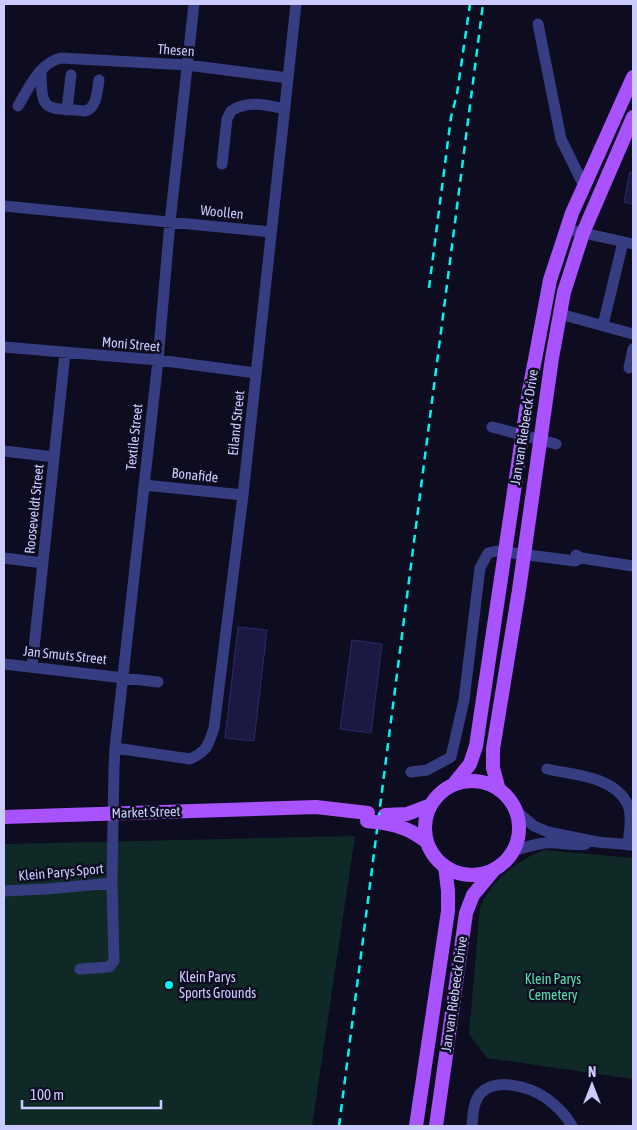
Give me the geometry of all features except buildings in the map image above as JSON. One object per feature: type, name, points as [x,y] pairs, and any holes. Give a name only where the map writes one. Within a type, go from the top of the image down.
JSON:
[{"type":"main road","name":"Jan van Riebeeck Drive","points":[[453,785],[464,774],[474,754],[523,434],[546,300],[566,229],[633,77]]},
{"type":"main road","name":"Jan van Riebeeck Drive","points":[[499,790],[492,768],[493,749],[564,292],[583,233],[632,124]]},
{"type":"main road","points":[[465,782],[489,785],[499,790],[509,799],[515,810],[519,824],[518,838],[508,859],[493,870],[481,874],[468,875],[456,872],[444,866],[434,856],[427,842],[426,823],[431,805],[441,793],[453,785],[465,782]]},
{"type":"main road","name":"Market Street","points":[[384,819],[408,814],[431,805]]},
{"type":"main road","name":"Market Street","points":[[4,817],[316,807],[384,819],[410,830],[427,842]]},
{"type":"main road","name":"Jan van Riebeeck Drive","points":[[416,1126],[448,911],[448,891],[444,866]]},
{"type":"main road","name":"Jan van Riebeeck Drive","points":[[436,1126],[466,913],[473,895],[493,870]]},
{"type":"street","name":"Textile Street","points":[[113,813],[115,748],[122,677],[158,360],[170,222],[194,4]]},
{"type":"street","name":"Eiland Street","points":[[115,748],[190,759],[202,754],[209,744],[214,728],[243,495],[296,4]]},
{"type":"street","points":[[538,24],[561,139],[584,186]]},
{"type":"street","name":"Thesen","points":[[41,70],[48,64],[61,58],[187,64],[288,78]]},
{"type":"street","points":[[18,106],[41,70]]},
{"type":"street","points":[[41,70],[41,94],[43,101],[51,108],[85,111],[93,107],[99,80]]},
{"type":"street","points":[[66,110],[71,76]]},
{"type":"street","points":[[222,164],[227,119],[231,111],[245,105],[259,104],[285,109]]},
{"type":"street","points":[[614,122],[632,124]]},
{"type":"street","name":"Woollen","points":[[4,206],[271,232]]},
{"type":"street","points":[[566,229],[628,243],[603,325]]},
{"type":"street","points":[[560,314],[633,334]]},
{"type":"street","name":"Moni Street","points":[[4,347],[158,360],[256,373]]},
{"type":"street","points":[[629,368],[633,350]]},
{"type":"street","name":"Rooseveldt Street","points":[[32,667],[65,353]]},
{"type":"street","points":[[492,427],[556,444]]},
{"type":"street","points":[[4,451],[54,457]]},
{"type":"street","name":"Bonafide","points":[[144,485],[243,495]]},
{"type":"street","points":[[411,772],[427,770],[451,757],[464,700],[480,568],[488,553],[524,551],[575,555],[581,558],[633,566]]},
{"type":"street","points":[[4,558],[43,563]]},
{"type":"street","name":"Jan Smuts Street","points":[[4,664],[158,682]]},
{"type":"street","points":[[515,810],[534,826],[542,830],[597,842],[631,845],[627,803],[619,791],[603,781],[547,769]]},
{"type":"street","name":"Klein Parys Sport","points":[[4,891],[112,883],[113,813]]},
{"type":"street","points":[[513,851],[539,844],[579,845],[597,842]]},
{"type":"street","points":[[80,969],[109,968],[114,961],[112,883]]},
{"type":"street","points":[[472,1126],[476,1101],[480,1093],[496,1085],[524,1088],[545,1097],[560,1110],[572,1126]]},
{"type":"green space","name":"Klein Parys Sports Grounds","points":[[355,836],[312,1126],[4,1126],[4,844]]},
{"type":"green space","name":"Klein Parys Cemetery","points":[[543,850],[633,858],[633,1079],[487,1058],[469,1034],[480,907],[491,888],[506,872],[533,854]]},
{"type":"railway","points":[[429,288],[451,117],[457,94],[470,4]]},
{"type":"railway","points":[[339,1126],[483,4]]},
{"type":"place","name":"Klein Parys Sports Grounds","points":[[169,985]]}]
